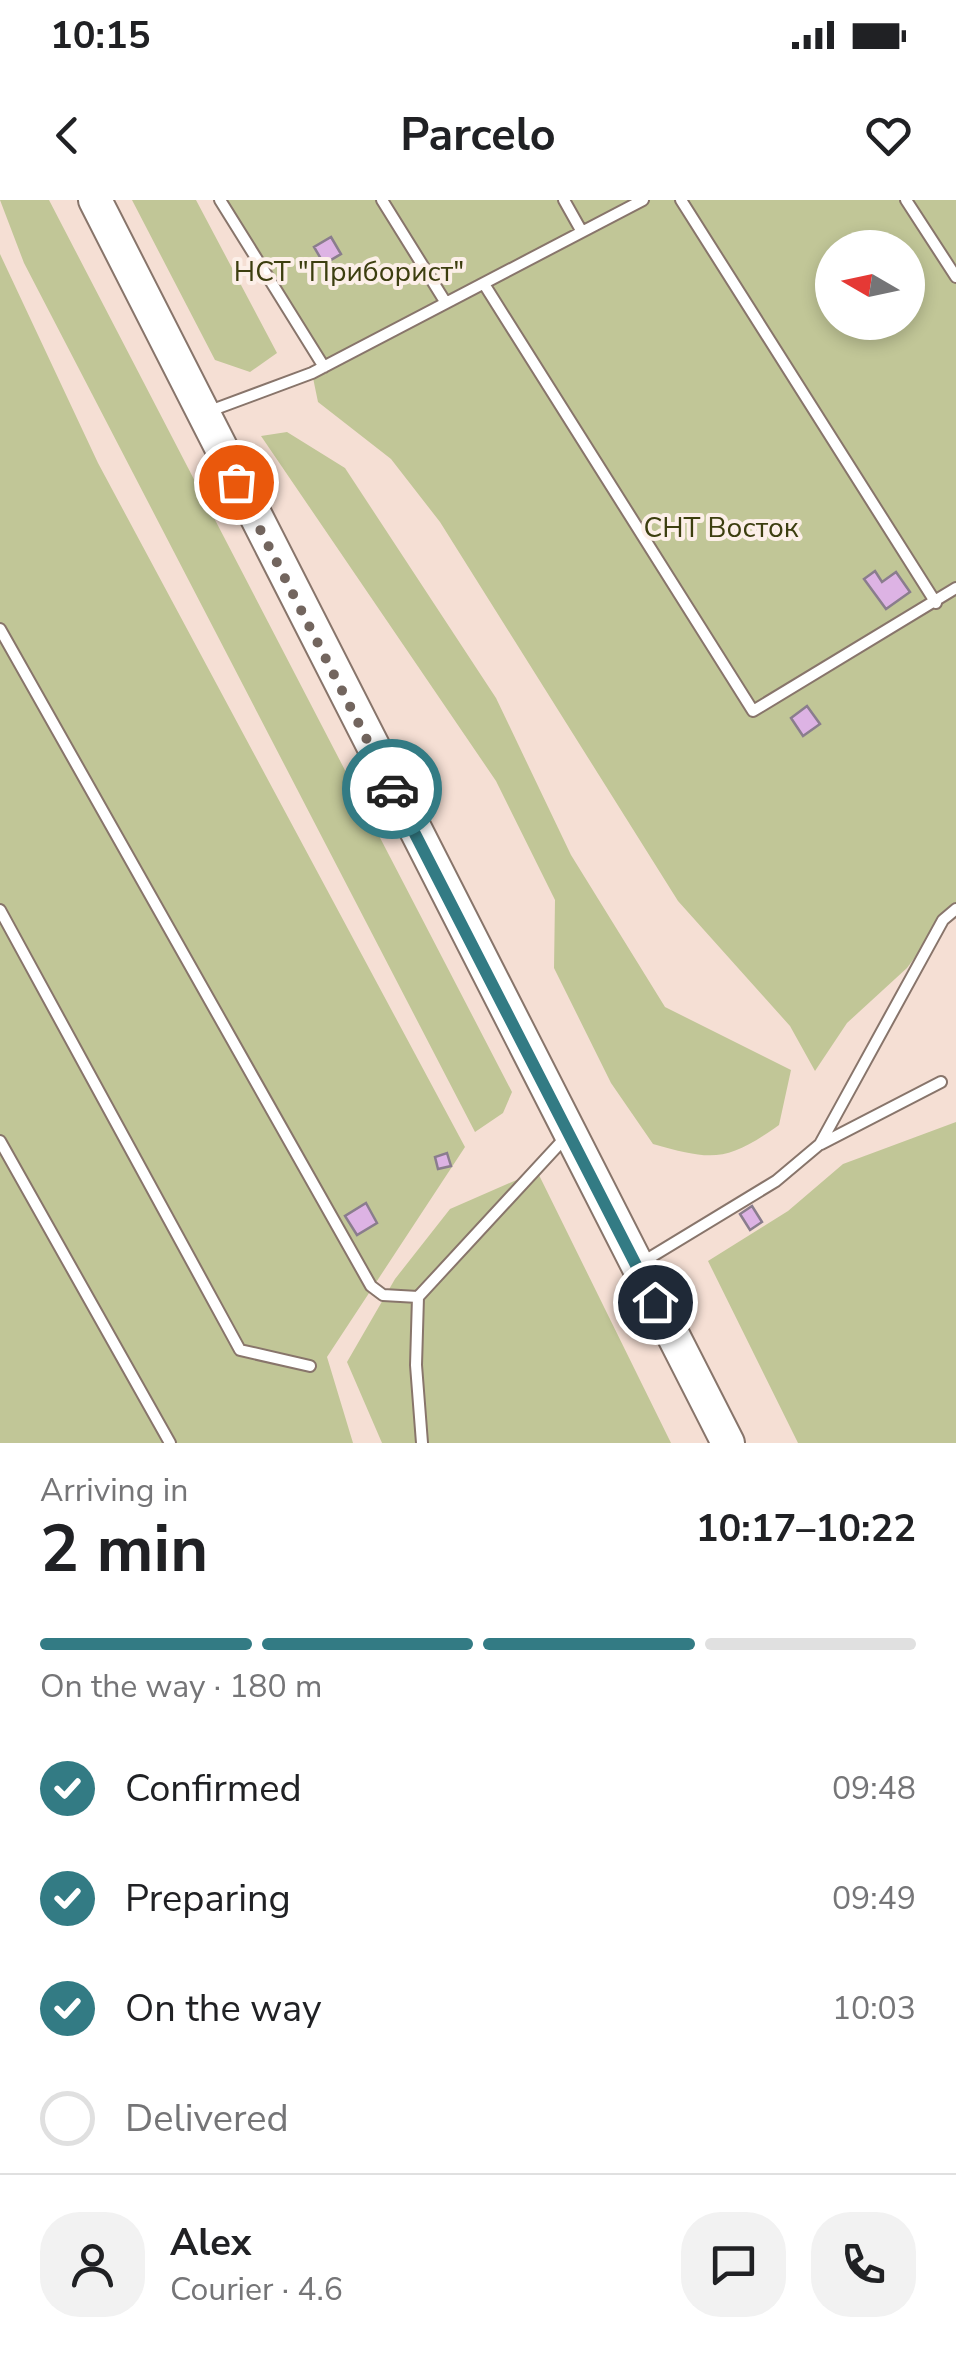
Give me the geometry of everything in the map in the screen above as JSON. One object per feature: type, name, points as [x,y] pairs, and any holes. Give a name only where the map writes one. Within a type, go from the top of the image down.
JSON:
[{"type":"main road","points":[[95,200],[728,1443]]},
{"type":"lane","points":[[220,200],[324,367]]},
{"type":"lane","points":[[382,200],[446,303]]},
{"type":"lane","points":[[564,200],[582,232]]},
{"type":"lane","points":[[202,414],[324,367],[643,200]]},
{"type":"lane","points":[[680,200],[936,602]]},
{"type":"lane","points":[[906,200],[956,277]]},
{"type":"lane","points":[[484,284],[753,710],[956,588]]},
{"type":"lane","points":[[0,628],[372,1286],[383,1296],[418,1297]]},
{"type":"lane","points":[[820,1144],[943,920],[956,909]]},
{"type":"lane","points":[[0,910],[240,1350],[310,1366]]},
{"type":"lane","points":[[636,1266],[776,1181],[820,1144],[941,1082]]},
{"type":"lane","points":[[422,1443],[416,1365],[418,1297],[568,1134]]},
{"type":"lane","points":[[0,1141],[170,1443]]},
{"type":"green space","points":[[0,200],[49,200],[512,1092],[503,1113],[475,1132],[24,263]]},
{"type":"green space","points":[[132,200],[196,200],[277,353],[250,372],[215,360]]},
{"type":"green space","name":"СНТ Восток","points":[[218,200],[956,200],[956,909],[907,968],[847,1023],[815,1071],[790,1026],[678,901],[440,522],[391,459],[318,402],[312,373],[323,368]]},
{"type":"green space","points":[[0,254],[98,463],[465,1147],[327,1357],[353,1443],[0,1443]]},
{"type":"green space","points":[[287,432],[345,468],[496,698],[571,855],[665,1007],[791,1070],[779,1125],[746,1146],[719,1155],[653,1144],[611,1083],[554,968],[555,900],[496,781],[261,436]]},
{"type":"green space","points":[[956,1122],[956,1443],[798,1443],[708,1261],[788,1211],[843,1164]]},
{"type":"green space","points":[[537,1171],[671,1443],[382,1443],[347,1362],[395,1279],[450,1209]]},
{"type":"building","points":[[331,237],[341,254],[324,264],[314,247]]},
{"type":"building","points":[[875,571],[882,582],[896,572],[910,592],[886,609],[864,579]]},
{"type":"building","points":[[807,706],[820,724],[803,736],[791,718]]},
{"type":"building","points":[[447,1153],[451,1166],[438,1169],[435,1157]]},
{"type":"building","points":[[366,1203],[377,1223],[357,1235],[345,1216]]},
{"type":"building","points":[[752,1206],[762,1222],[750,1230],[740,1214]]},
{"type":"way so far","points":[[236,482],[392,789]]},
{"type":"route","points":[[392,789],[655,1302]]},
{"type":"park label","name":"НСТ \"Приборист\"","points":[[349,272]]}]
